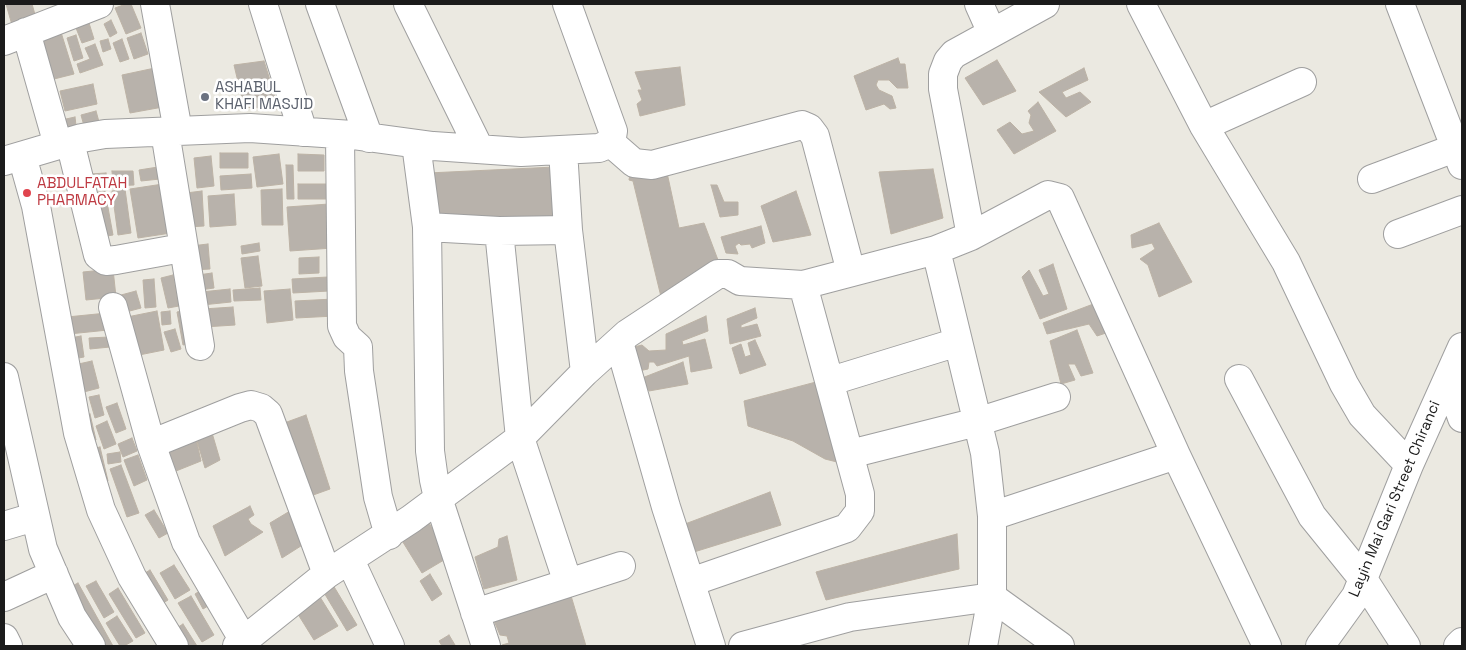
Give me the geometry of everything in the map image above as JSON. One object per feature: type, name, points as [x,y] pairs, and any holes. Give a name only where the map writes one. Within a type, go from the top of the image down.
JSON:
[{"type":"street","points":[[99,4],[15,36],[64,144],[98,255],[106,261],[182,248]]},
{"type":"street","points":[[155,4],[171,132],[182,248],[200,346]]},
{"type":"street","points":[[262,4],[303,132]]},
{"type":"street","points":[[320,4],[369,138]]},
{"type":"street","points":[[408,4],[479,148]]},
{"type":"street","points":[[567,4],[613,131],[611,143]]},
{"type":"street","points":[[978,4],[992,33]]},
{"type":"street","points":[[971,236],[943,89],[942,74],[948,61],[954,54],[1045,4]]},
{"type":"street","points":[[1141,4],[1204,126],[1286,262],[1336,368],[1362,415],[1409,465]]},
{"type":"street","points":[[1372,180],[1459,156],[1400,4]]},
{"type":"street","points":[[1204,126],[1302,82]]},
{"type":"street","points":[[611,143],[634,163],[652,166],[802,126],[809,128],[815,136],[852,272]]},
{"type":"street","points":[[174,646],[132,577],[101,510],[78,433],[36,206],[13,158],[105,134],[250,128],[521,152],[599,148],[611,143]]},
{"type":"street","points":[[340,135],[342,326],[347,337],[358,347],[359,372],[378,497],[389,535]]},
{"type":"street","points":[[416,144],[427,227],[430,452],[438,498],[486,646]]},
{"type":"street","points":[[563,150],[568,230],[585,372]]},
{"type":"street","points":[[113,307],[151,444],[186,542],[253,640],[327,574],[389,535],[520,438],[585,372],[619,342],[718,274],[728,274],[740,281],[803,285],[936,250],[971,236],[1048,195],[1060,198],[1176,455],[1267,646]]},
{"type":"street","points":[[1398,234],[1462,210]]},
{"type":"street","points":[[427,227],[499,231],[568,230]]},
{"type":"street","points":[[499,231],[520,438],[568,583]]},
{"type":"street","points":[[936,250],[985,453],[992,516],[992,597],[982,646]]},
{"type":"street","points":[[692,582],[847,528],[860,511],[860,494],[850,454],[831,380],[803,285]]},
{"type":"street","points":[[619,342],[666,507],[692,582],[710,646]]},
{"type":"street","points":[[831,380],[958,342]]},
{"type":"street","name":"Layin Mai Gari Street Chiranci","points":[[1320,646],[1356,596],[1409,465],[1462,348]]},
{"type":"street","points":[[4,377],[12,454],[43,549],[72,617],[91,646]]},
{"type":"street","points":[[1448,378],[1462,418]]},
{"type":"street","points":[[1239,379],[1312,516],[1363,579],[1406,646]]},
{"type":"street","points":[[850,454],[977,422],[1056,396]]},
{"type":"street","points":[[151,444],[240,408],[251,405],[261,408],[268,414],[327,574]]},
{"type":"street","points":[[992,516],[1176,455]]},
{"type":"street","points":[[4,526],[34,517]]},
{"type":"street","points":[[350,560],[390,646]]},
{"type":"street","points":[[475,612],[621,566]]},
{"type":"street","points":[[4,596],[54,574]]},
{"type":"street","points":[[743,646],[850,617],[992,597],[1060,646]]},
{"type":"street","points":[[4,638],[8,646]]},
{"type":"street","points":[[1458,646],[1462,642]]},
{"type":"building","points":[[6,4],[32,4],[38,25],[14,32]]},
{"type":"building","points":[[131,4],[141,28],[126,34],[115,8]]},
{"type":"building","points":[[111,20],[117,33],[110,37],[104,24]]},
{"type":"building","points":[[89,23],[94,39],[82,43],[76,28]]},
{"type":"building","points":[[60,29],[74,74],[54,79],[40,35]]},
{"type":"building","points":[[141,33],[148,54],[134,59],[127,38]]},
{"type":"building","points":[[76,35],[83,58],[74,61],[67,38]]},
{"type":"building","points":[[108,39],[111,49],[103,52],[100,41]]},
{"type":"building","points":[[122,39],[129,59],[120,62],[113,43]]},
{"type":"building","points":[[95,44],[103,65],[80,73],[77,64],[90,59],[85,48]]},
{"type":"building","points":[[898,58],[900,64],[905,64],[908,88],[897,88],[889,80],[878,80],[876,85],[879,90],[892,96],[896,108],[890,109],[884,104],[866,110],[854,76]]},
{"type":"building","points":[[997,60],[1016,91],[983,105],[965,78]]},
{"type":"building","points":[[264,61],[279,109],[244,107],[234,65]]},
{"type":"building","points":[[680,67],[685,105],[640,116],[637,104],[642,100],[638,90],[642,90],[635,72]]},
{"type":"building","points":[[155,68],[163,107],[130,113],[122,75]]},
{"type":"building","points":[[1084,68],[1088,80],[1062,92],[1066,98],[1080,92],[1091,102],[1066,117],[1039,92]]},
{"type":"building","points":[[93,84],[97,104],[65,111],[60,91]]},
{"type":"building","points":[[1038,102],[1056,131],[1014,154],[997,130],[1010,122],[1022,134],[1034,131],[1029,123],[1031,115],[1028,111]]},
{"type":"building","points":[[96,111],[101,129],[86,133],[81,115]]},
{"type":"building","points":[[75,117],[77,134],[68,135],[66,119]]},
{"type":"building","points":[[220,153],[248,153],[248,168],[220,168]]},
{"type":"building","points":[[279,154],[283,184],[257,187],[253,157]]},
{"type":"building","points":[[298,154],[324,155],[324,171],[298,171]]},
{"type":"building","points":[[211,156],[214,186],[197,188],[194,158]]},
{"type":"building","points":[[286,165],[293,165],[294,199],[287,199]]},
{"type":"building","points":[[158,167],[160,179],[141,181],[139,170]]},
{"type":"building","points":[[555,167],[559,218],[432,220],[428,173]]},
{"type":"building","points":[[666,168],[679,228],[704,223],[721,268],[663,305],[633,181],[629,180],[630,174]]},
{"type":"building","points":[[933,169],[943,218],[891,234],[879,172]]},
{"type":"building","points":[[112,171],[133,171],[134,185],[113,186]]},
{"type":"building","points":[[106,173],[107,183],[91,184],[90,174]]},
{"type":"building","points":[[251,174],[252,188],[221,190],[220,176]]},
{"type":"building","points":[[163,184],[171,233],[138,238],[130,189]]},
{"type":"building","points":[[298,184],[327,184],[328,199],[298,199]]},
{"type":"building","points":[[711,185],[717,185],[724,202],[738,202],[738,215],[720,217]]},
{"type":"building","points":[[125,189],[131,233],[118,235],[112,191]]},
{"type":"building","points":[[282,189],[283,225],[262,225],[261,190]]},
{"type":"building","points":[[105,191],[113,235],[101,237],[93,193]]},
{"type":"building","points":[[202,191],[204,226],[188,227],[186,193]]},
{"type":"building","points":[[796,191],[811,235],[773,242],[761,206]]},
{"type":"building","points":[[234,194],[236,225],[210,227],[208,196]]},
{"type":"building","points":[[329,204],[333,248],[290,251],[287,207]]},
{"type":"building","points":[[1159,223],[1192,282],[1159,297],[1148,265],[1140,259],[1155,249],[1152,243],[1132,248],[1131,235]]},
{"type":"building","points":[[761,226],[765,243],[752,248],[750,244],[741,245],[739,243],[735,246],[738,254],[726,253],[721,237]]},
{"type":"building","points":[[259,243],[260,251],[242,254],[241,246]]},
{"type":"building","points":[[208,244],[210,269],[193,270],[191,246]]},
{"type":"building","points":[[258,256],[262,286],[245,288],[241,258]]},
{"type":"building","points":[[319,257],[319,273],[299,274],[299,258]]},
{"type":"building","points":[[1053,264],[1067,309],[1040,319],[1022,277],[1029,270],[1043,296],[1049,294],[1039,270]]},
{"type":"building","points":[[113,269],[116,297],[86,300],[83,272]]},
{"type":"building","points":[[212,273],[214,288],[200,290],[198,275]]},
{"type":"building","points":[[173,275],[179,306],[168,308],[161,278]]},
{"type":"building","points":[[328,277],[329,291],[293,293],[292,279]]},
{"type":"building","points":[[154,279],[156,307],[145,308],[143,280]]},
{"type":"building","points":[[260,288],[261,300],[234,301],[233,290]]},
{"type":"building","points":[[230,289],[231,302],[202,305],[201,292]]},
{"type":"building","points":[[290,289],[293,320],[267,323],[264,291]]},
{"type":"building","points":[[136,291],[141,308],[126,312],[121,295]]},
{"type":"building","points":[[334,299],[335,316],[296,318],[295,301]]},
{"type":"building","points":[[1096,303],[1106,333],[1097,336],[1089,324],[1047,334],[1043,323]]},
{"type":"building","points":[[233,307],[235,325],[204,327],[203,309]]},
{"type":"building","points":[[755,308],[757,318],[741,325],[741,328],[757,324],[761,336],[730,344],[727,319]]},
{"type":"building","points":[[187,310],[194,343],[183,345],[177,312]]},
{"type":"building","points":[[157,311],[164,350],[134,356],[127,317]]},
{"type":"building","points":[[170,311],[171,324],[162,325],[161,312]]},
{"type":"building","points":[[107,313],[108,330],[69,334],[67,317]]},
{"type":"building","points":[[706,316],[708,331],[682,341],[683,345],[705,339],[712,368],[691,372],[689,356],[657,366],[654,362],[649,362],[648,369],[634,372],[630,348],[642,345],[649,351],[666,350],[666,334]]},
{"type":"building","points":[[175,329],[181,349],[171,352],[164,332]]},
{"type":"building","points":[[1077,330],[1093,373],[1081,376],[1075,364],[1068,364],[1075,380],[1061,384],[1050,341]]},
{"type":"building","points":[[81,336],[84,357],[73,359],[70,338]]},
{"type":"building","points":[[109,337],[110,347],[90,349],[89,338]]},
{"type":"building","points":[[755,340],[766,365],[740,374],[732,348],[741,344],[745,357],[751,355],[748,343]]},
{"type":"building","points":[[92,361],[99,388],[80,393],[74,365]]},
{"type":"building","points":[[683,362],[688,384],[649,391],[642,378]]},
{"type":"building","points":[[816,382],[837,462],[825,459],[793,441],[748,426],[744,401]]},
{"type":"building","points":[[99,395],[104,415],[95,418],[89,397]]},
{"type":"building","points":[[117,403],[126,429],[116,433],[106,407]]},
{"type":"building","points":[[90,414],[96,440],[88,441],[82,416]]},
{"type":"building","points":[[306,415],[330,489],[302,499],[276,426]]},
{"type":"building","points":[[107,421],[116,444],[104,449],[96,426]]},
{"type":"building","points":[[210,426],[220,460],[205,468],[195,434]]},
{"type":"building","points":[[195,434],[201,461],[171,473],[164,447]]},
{"type":"building","points":[[132,438],[137,451],[123,457],[118,444]]},
{"type":"building","points":[[100,447],[108,481],[101,483],[92,449]]},
{"type":"building","points":[[120,452],[121,462],[108,464],[107,454]]},
{"type":"building","points":[[138,455],[147,480],[134,486],[124,460]]},
{"type":"building","points":[[121,465],[139,513],[127,517],[110,469]]},
{"type":"building","points":[[770,492],[781,525],[694,552],[685,524]]},
{"type":"building","points":[[250,506],[254,515],[248,519],[251,524],[263,532],[225,556],[213,526]]},
{"type":"building","points":[[154,510],[168,533],[159,538],[145,515]]},
{"type":"building","points":[[290,511],[304,544],[282,558],[270,523]]},
{"type":"building","points":[[429,523],[449,557],[422,573],[401,539]]},
{"type":"building","points":[[957,534],[959,569],[826,600],[816,572]]},
{"type":"building","points":[[507,536],[517,580],[484,589],[475,557],[498,547],[499,539]]},
{"type":"building","points":[[174,565],[190,590],[175,599],[160,573]]},
{"type":"building","points":[[150,570],[168,600],[155,608],[137,578]]},
{"type":"building","points":[[430,574],[442,594],[432,601],[420,581]]},
{"type":"building","points":[[96,581],[114,612],[104,618],[86,586]]},
{"type":"building","points":[[78,583],[113,646],[93,646],[63,591]]},
{"type":"building","points":[[209,585],[218,600],[203,609],[195,594]]},
{"type":"building","points":[[333,585],[357,625],[347,631],[323,591]]},
{"type":"building","points":[[118,588],[145,633],[136,638],[109,594]]},
{"type":"building","points":[[569,589],[586,646],[502,645],[509,643],[507,636],[500,635],[492,616]]},
{"type":"building","points":[[191,596],[214,635],[202,642],[178,603]]},
{"type":"building","points":[[320,597],[338,626],[314,640],[296,611]]},
{"type":"building","points":[[117,616],[133,641],[124,646],[120,646],[106,623]]},
{"type":"building","points":[[183,624],[197,646],[177,646],[169,633]]},
{"type":"building","points":[[449,635],[455,645],[442,646],[439,641]]},
{"type":"place","name":"ASHABUL KHAFI MASJID","points":[[205,97]]},
{"type":"place","name":"ABDULFATAH PHARMACY","points":[[27,193]]}]
